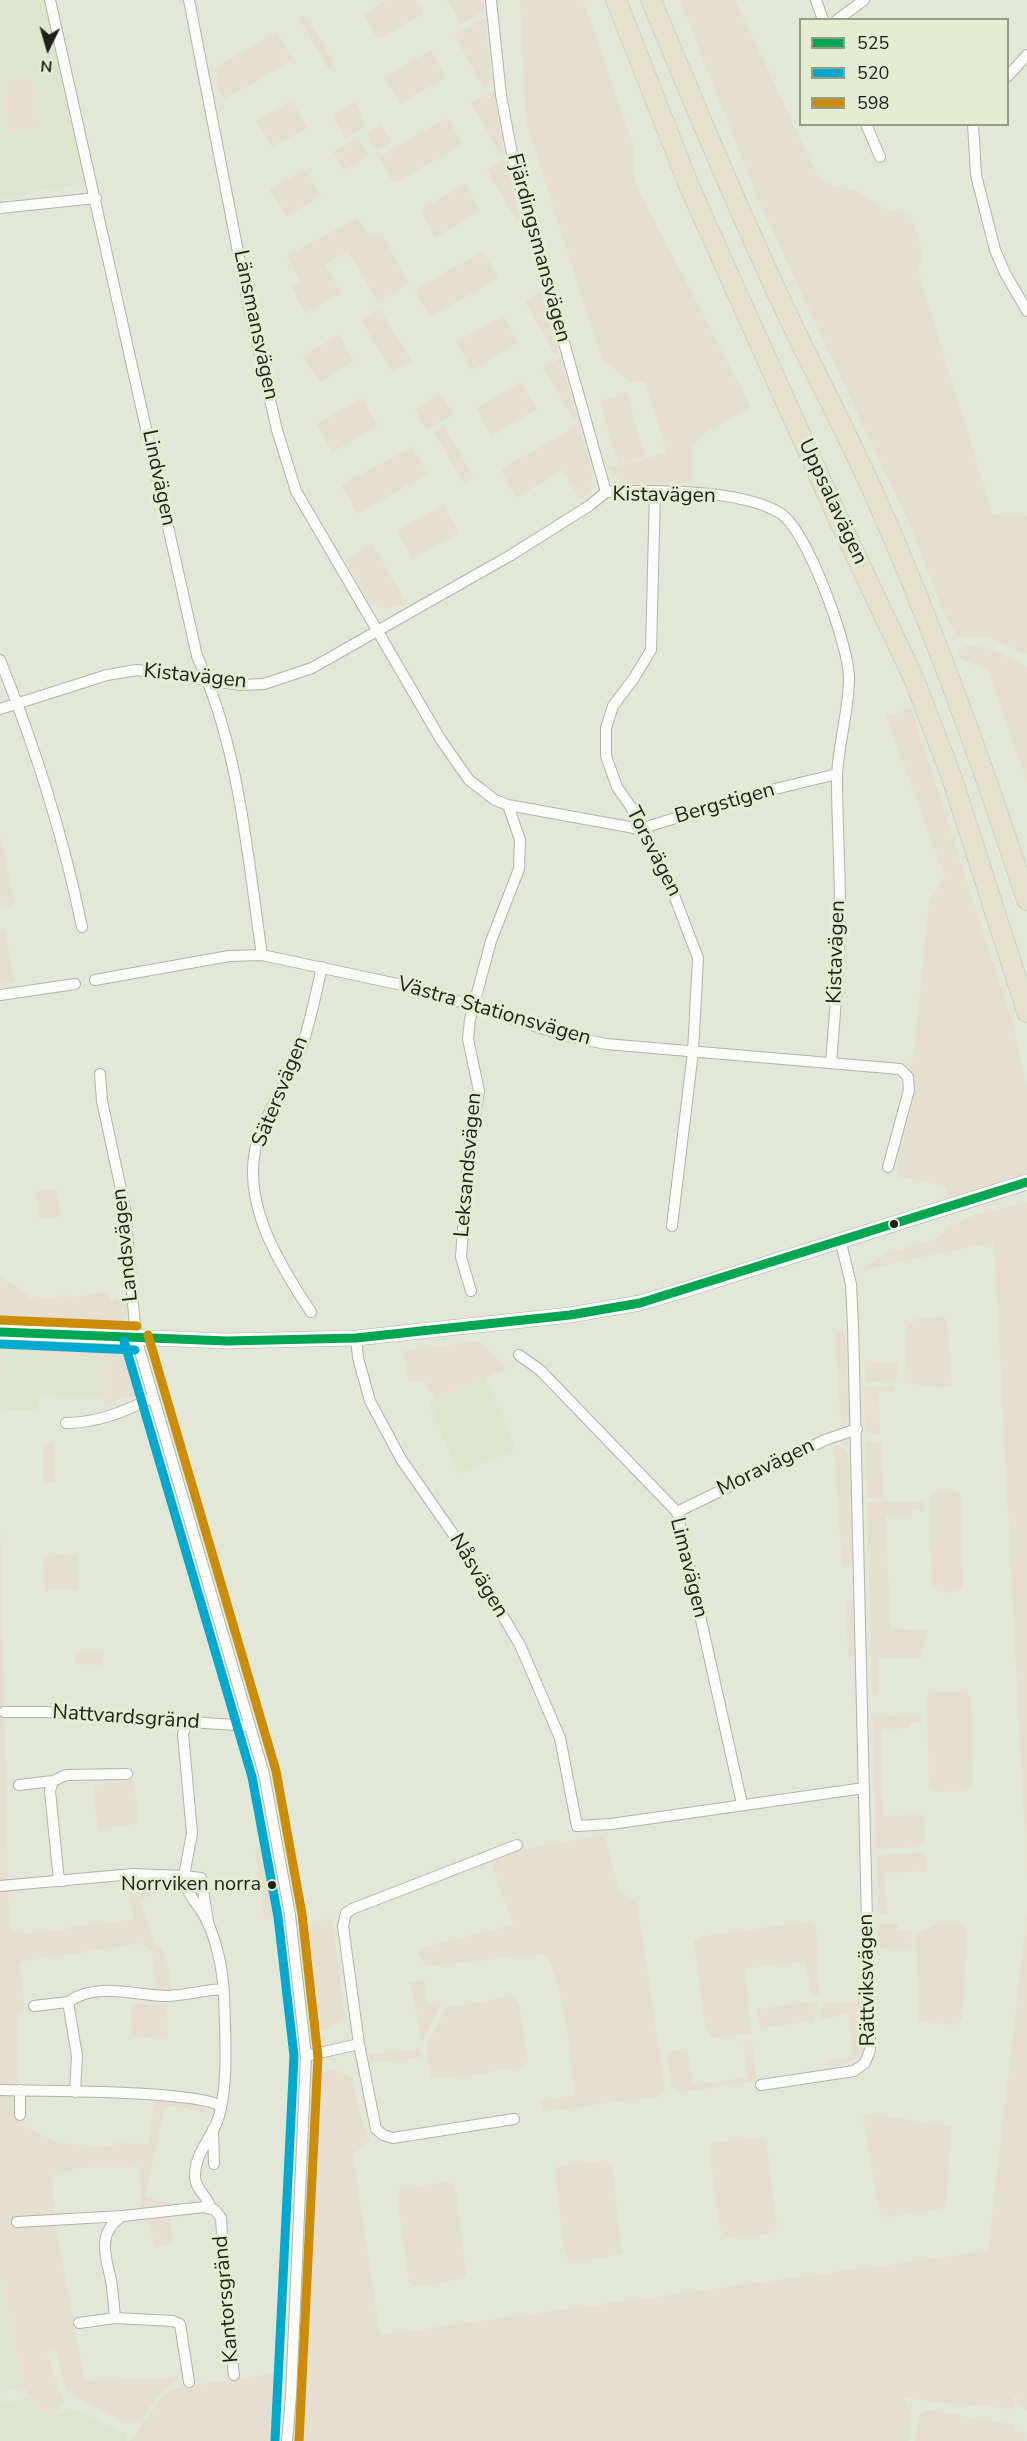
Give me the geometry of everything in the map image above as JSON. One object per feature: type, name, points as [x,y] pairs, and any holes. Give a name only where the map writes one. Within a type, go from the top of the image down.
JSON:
[{"type":"highway","name":"Uppsalavägen","points":[[616,0],[690,188],[833,506],[914,679],[952,778],[1027,1012]]},
{"type":"highway","name":"Uppsalavägen","points":[[651,0],[721,169],[782,303],[879,504],[986,773],[1027,900]]},
{"type":"street","name":"Lindvägen","points":[[50,0],[197,656],[208,681],[240,790],[262,955]]},
{"type":"street","name":"Länsmansvägen","points":[[189,0],[248,303],[285,460],[309,515],[376,630]]},
{"type":"street","name":"Fjärdingsmansvägen","points":[[491,0],[501,95],[511,154],[606,492]]},
{"type":"street","points":[[816,0],[822,18]]},
{"type":"street","points":[[840,18],[864,0]]},
{"type":"street","points":[[1009,75],[1027,55]]},
{"type":"street","points":[[867,126],[880,157]]},
{"type":"street","points":[[972,126],[976,151],[976,175],[995,250],[1005,273],[1027,311]]},
{"type":"street","points":[[0,208],[96,198]]},
{"type":"street","name":"Kistavägen","points":[[0,709],[107,675],[137,670],[208,681],[253,684],[287,678],[312,668],[511,555],[589,506],[606,492],[655,491],[714,495],[752,502],[781,513],[798,531],[818,575],[845,646],[849,678],[837,774],[839,955],[831,1063]]},
{"type":"street","name":"Torsvägen","points":[[655,491],[651,650],[634,678],[612,706],[606,728],[606,756],[610,771],[669,882],[698,958],[693,1052],[672,1226]]},
{"type":"street","points":[[376,630],[441,740],[469,780],[495,800],[508,805]]},
{"type":"street","points":[[0,660],[18,704],[67,852],[82,927]]},
{"type":"street","name":"Bergstigen","points":[[508,805],[640,829],[746,796],[837,774]]},
{"type":"street","name":"Leksandsvägen","points":[[471,1291],[461,1257],[468,1159],[479,1091],[468,1039],[474,1005],[491,941],[519,869],[520,840],[508,805]]},
{"type":"street","name":"Västra Stationsvägen","points":[[95,980],[229,956],[262,955],[416,988],[574,1037],[606,1044],[900,1069],[908,1077],[909,1090],[888,1167]]},
{"type":"street","name":"Sätersvägen","points":[[310,1312],[278,1264],[269,1244],[254,1194],[253,1179],[254,1158],[261,1128],[288,1079],[303,1042],[322,968]]},
{"type":"street","points":[[0,995],[75,984]]},
{"type":"street","name":"Landsvägen","points":[[100,1074],[102,1101],[125,1208],[136,1338],[274,1816],[290,1915],[306,2056],[287,2441]]},
{"type":"street","points":[[0,1332],[227,1341],[356,1338],[570,1315],[639,1303],[841,1243],[1027,1182]]},
{"type":"street","name":"Rättviksvägen","points":[[761,2085],[854,2071],[861,2068],[869,2057],[857,1429],[851,1284],[841,1243]]},
{"type":"street","name":"Nåsvägen","points":[[356,1338],[358,1358],[370,1401],[401,1459],[460,1544],[520,1645],[560,1738],[577,1826],[611,1824],[742,1804]]},
{"type":"street","name":"Limavägen","points":[[519,1355],[540,1370],[677,1512],[742,1804]]},
{"type":"street","points":[[66,1422],[87,1423],[132,1408],[152,1398]]},
{"type":"street","name":"Moravägen","points":[[677,1512],[825,1440],[857,1429]]},
{"type":"street","name":"Nattvardsgränd","points":[[4,1712],[46,1712],[249,1726]]},
{"type":"street","points":[[187,1722],[183,1734],[192,1833],[184,1876],[186,1890],[209,1927]]},
{"type":"street","points":[[20,1785],[53,1781],[66,1775],[127,1774]]},
{"type":"street","points":[[53,1781],[50,1791],[59,1881],[64,1881]]},
{"type":"street","points":[[742,1804],[864,1788]]},
{"type":"street","points":[[514,2120],[393,2138],[383,2135],[376,2129],[359,2044],[343,1926],[346,1913],[517,1845]]},
{"type":"street","points":[[0,1886],[134,1874],[201,1878],[223,1989],[221,2106],[213,2128],[197,2157],[195,2175],[196,2184],[211,2209]]},
{"type":"street","points":[[34,2006],[68,2002],[79,1995],[105,1991],[165,1996],[223,1989]]},
{"type":"street","points":[[68,2002],[77,2056],[75,2092]]},
{"type":"street","points":[[306,2056],[359,2044]]},
{"type":"street","points":[[0,2090],[180,2097],[214,2102],[221,2106]]},
{"type":"street","points":[[20,2090],[20,2115]]},
{"type":"street","points":[[213,2128],[214,2164]]},
{"type":"street","name":"Kantorsgränd","points":[[16,2222],[123,2216],[204,2207],[211,2209],[221,2218],[227,2318],[234,2375]]},
{"type":"street","points":[[115,2318],[111,2282],[103,2251],[105,2234],[114,2222],[123,2216]]},
{"type":"street","points":[[79,2323],[115,2318],[173,2321],[180,2324],[189,2382]]},
{"type":"shaded area","points":[[0,0],[45,0],[90,182],[0,198]]},
{"type":"shaded area","points":[[386,0],[416,0],[424,13],[378,40],[363,14]]},
{"type":"shaded area","points":[[447,0],[483,0],[485,11],[461,23]]},
{"type":"shaded area","points":[[520,0],[583,0],[633,144],[635,184],[751,407],[703,434],[692,446],[692,482],[622,485],[610,468],[667,453],[645,382],[632,382],[603,361],[526,123]]},
{"type":"shaded area","points":[[680,0],[735,0],[820,181],[859,192],[883,208],[911,216],[923,252],[918,271],[993,515],[1027,516],[1027,654],[989,638],[958,638],[942,609],[912,530],[760,204]]},
{"type":"shaded area","points":[[302,16],[308,19],[332,60],[333,67],[329,70],[299,18]]},
{"type":"shaded area","points":[[485,18],[492,83],[484,88],[454,35]]},
{"type":"shaded area","points":[[277,32],[293,60],[224,99],[218,90],[216,67]]},
{"type":"shaded area","points":[[431,50],[446,77],[400,104],[385,77]]},
{"type":"shaded area","points":[[32,76],[41,128],[8,134],[0,82]]},
{"type":"shaded area","points":[[494,91],[503,153],[500,154],[471,103]]},
{"type":"shaded area","points":[[292,101],[308,128],[272,147],[256,120]]},
{"type":"shaded area","points":[[356,101],[365,123],[360,130],[345,138],[332,115]]},
{"type":"shaded area","points":[[447,118],[463,144],[394,184],[378,157]]},
{"type":"shaded area","points":[[381,124],[391,141],[378,149],[370,143],[367,133]]},
{"type":"shaded area","points":[[358,139],[369,155],[344,170],[333,152]]},
{"type":"shaded area","points":[[505,160],[521,220],[517,222],[487,169]]},
{"type":"shaded area","points":[[306,170],[321,196],[287,216],[269,189]]},
{"type":"shaded area","points":[[465,184],[480,211],[435,238],[420,210]]},
{"type":"shaded area","points":[[357,218],[370,236],[382,235],[409,283],[378,302],[348,251],[325,265],[341,293],[305,313],[291,286],[300,281],[287,256]]},
{"type":"shaded area","points":[[483,251],[499,278],[430,317],[415,290]]},
{"type":"shaded area","points":[[541,292],[559,352],[555,354],[525,301]]},
{"type":"shaded area","points":[[377,310],[381,311],[412,361],[392,372],[361,319]]},
{"type":"shaded area","points":[[503,316],[518,343],[472,370],[457,342]]},
{"type":"shaded area","points":[[339,335],[354,361],[320,382],[303,356]]},
{"type":"shaded area","points":[[560,358],[577,418],[574,419],[543,368]]},
{"type":"shaded area","points":[[521,382],[537,409],[491,436],[476,408]]},
{"type":"shaded area","points":[[627,393],[645,457],[618,465],[600,401]]},
{"type":"shaded area","points":[[441,394],[453,414],[427,430],[415,409]]},
{"type":"shaded area","points":[[362,398],[378,426],[332,452],[316,424]]},
{"type":"shaded area","points":[[579,425],[592,465],[592,485],[588,493],[580,499],[562,470],[516,498],[501,469]]},
{"type":"shaded area","points":[[444,426],[474,478],[464,484],[434,432]]},
{"type":"shaded area","points":[[412,447],[427,474],[358,514],[341,485]]},
{"type":"shaded area","points":[[443,506],[459,533],[412,559],[396,530]]},
{"type":"shaded area","points":[[372,544],[406,602],[383,608],[375,605],[362,591],[346,560]]},
{"type":"shaded area","points":[[967,646],[989,648],[1027,666],[1027,781],[988,670],[960,658],[958,650]]},
{"type":"shaded area","points":[[911,708],[1012,1021],[1027,1089],[1027,1172],[1004,1182],[949,1199],[946,1186],[900,1177],[896,1154],[911,1100],[912,1079],[909,1069],[914,1054],[929,902],[945,878],[885,712],[895,714]]},
{"type":"shaded area","points":[[0,835],[14,900],[12,908],[0,903]]},
{"type":"shaded area","points":[[5,929],[14,981],[0,984],[0,930]]},
{"type":"shaded area","points":[[56,1189],[61,1216],[40,1219],[36,1192]]},
{"type":"shaded area","points":[[1027,1202],[1027,1876],[994,1242],[861,1270],[888,1253],[940,1238],[945,1231],[966,1219]]},
{"type":"shaded area","points":[[0,1277],[21,1289],[32,1300],[108,1292],[110,1301],[129,1297],[127,1314],[120,1321],[115,1322],[0,1318]]},
{"type":"shaded area","points":[[943,1317],[947,1321],[952,1384],[942,1387],[904,1383],[907,1325],[916,1319]]},
{"type":"shaded area","points":[[835,1331],[844,1331],[846,1338],[849,1420],[846,1426],[841,1427]]},
{"type":"shaded area","points":[[478,1341],[507,1368],[435,1399],[425,1381],[409,1383],[403,1351]]},
{"type":"shaded area","points":[[0,1343],[111,1347],[125,1352],[141,1384],[134,1391],[135,1396],[104,1404],[105,1357],[40,1355],[39,1351],[2,1350],[0,1384]]},
{"type":"shaded area","points":[[2,1350],[40,1351],[40,1355],[105,1357],[104,1397],[40,1395],[38,1411],[0,1409]]},
{"type":"shaded area","points":[[864,1360],[898,1363],[897,1380],[866,1382]]},
{"type":"shaded area","points":[[484,1377],[516,1448],[459,1474],[429,1403]]},
{"type":"shaded area","points":[[864,1386],[893,1386],[895,1391],[879,1392],[880,1433],[876,1435],[865,1431]]},
{"type":"shaded area","points":[[866,1442],[882,1442],[883,1498],[867,1497]]},
{"type":"shaded area","points":[[54,1444],[55,1483],[43,1482],[43,1445]]},
{"type":"shaded area","points":[[834,1445],[844,1448],[849,1456],[852,1558],[851,1564],[842,1566]]},
{"type":"shaded area","points":[[936,1492],[958,1492],[961,1500],[963,1587],[952,1592],[943,1592],[932,1587],[929,1496]]},
{"type":"shaded area","points":[[867,1502],[924,1502],[924,1511],[912,1511],[912,1515],[886,1516],[890,1629],[926,1630],[926,1634],[921,1658],[877,1658],[879,1695],[872,1695]]},
{"type":"shaded area","points":[[0,1523],[9,1926],[16,1932],[26,1934],[134,1919],[127,1880],[164,1880],[179,1884],[139,1900],[156,1946],[161,1946],[168,1966],[171,1993],[157,1992],[152,1951],[140,1943],[19,1962],[25,2008],[18,2012],[17,2118],[20,2124],[57,2143],[113,2147],[113,2143],[149,2144],[154,2101],[196,2104],[208,2113],[170,2106],[165,2108],[145,2197],[181,2206],[142,2210],[140,2167],[78,2168],[52,2175],[54,2218],[85,2382],[140,2377],[179,2377],[158,2395],[141,2420],[123,2421],[74,2396],[66,2388],[55,2350],[47,2352],[64,2401],[53,2415],[43,2412],[23,2387],[0,2276]]},
{"type":"shaded area","points":[[77,1554],[79,1589],[45,1591],[43,1556]]},
{"type":"shaded area","points":[[852,1600],[855,1654],[849,1658],[845,1601]]},
{"type":"shaded area","points":[[75,1652],[103,1653],[102,1665],[75,1664]]},
{"type":"shaded area","points":[[965,1692],[971,1698],[973,1783],[967,1791],[935,1792],[929,1789],[927,1698],[928,1694]]},
{"type":"shaded area","points":[[909,1715],[920,1718],[922,1722],[910,1722],[909,1728],[881,1729],[883,1816],[924,1815],[925,1840],[920,1847],[876,1849],[873,1717]]},
{"type":"shaded area","points":[[134,1780],[139,1823],[98,1829],[93,1785]]},
{"type":"shaded area","points":[[257,1830],[267,1831],[276,1879],[273,1880],[274,1887],[278,1887],[282,1915],[264,1920],[255,1849],[263,1848],[261,1835],[258,1835]]},
{"type":"shaded area","points":[[604,1835],[620,1893],[637,1901],[665,2090],[659,2096],[542,2112],[541,2101],[575,2095],[561,1999],[550,1964],[543,1954],[426,1966],[418,1953],[424,1947],[513,1925],[490,1860],[513,1851]]},
{"type":"shaded area","points":[[923,1853],[927,1859],[926,1871],[884,1873],[886,1914],[878,1914],[877,1856]]},
{"type":"shaded area","points":[[1027,1914],[1027,2411],[1012,2393],[1016,2407],[1008,2409],[904,2398],[911,2414],[909,2441],[298,2441],[315,2077],[318,2073],[337,2070],[352,2079],[361,2119],[369,2140],[353,2155],[380,2335],[988,2251]]},
{"type":"shaded area","points":[[332,1919],[333,1924],[345,2018],[325,2030],[313,2028],[314,1995],[308,1933],[310,1925]]},
{"type":"shaded area","points":[[811,1921],[816,1927],[819,1995],[812,1995],[805,1961],[745,1969],[751,2033],[711,2038],[705,2026],[694,1941],[700,1937]]},
{"type":"shaded area","points":[[940,1923],[961,1924],[967,1931],[962,2019],[957,2025],[919,2022],[916,1937],[919,1932]]},
{"type":"shaded area","points":[[878,1924],[898,1924],[898,1930],[911,1930],[912,1947],[878,1948]]},
{"type":"shaded area","points":[[424,1981],[428,2004],[442,2003],[422,2042],[410,1982]]},
{"type":"shaded area","points":[[512,1996],[519,2004],[528,2062],[519,2068],[441,2079],[431,2077],[426,2045],[447,2008]]},
{"type":"shaded area","points":[[819,2002],[813,2021],[761,2028],[756,2011],[758,2009]]},
{"type":"shaded area","points":[[824,2002],[863,2002],[866,2025],[864,2046],[853,2060],[843,2065],[830,2067],[827,2060],[853,2056],[849,2014],[820,2019]]},
{"type":"shaded area","points":[[131,2004],[167,2004],[168,2036],[132,2038]]},
{"type":"shaded area","points":[[743,2040],[751,2041],[757,2081],[682,2092],[671,2087],[668,2053],[687,2048],[693,2085],[748,2078]]},
{"type":"shaded area","points":[[418,2049],[421,2057],[371,2064],[369,2055]]},
{"type":"shaded area","points":[[867,2114],[951,2126],[946,2206],[941,2209],[889,2217],[880,2215],[863,2118]]},
{"type":"shaded area","points":[[757,2137],[766,2140],[776,2230],[769,2234],[727,2238],[721,2231],[719,2222],[709,2147],[713,2143]]},
{"type":"shaded area","points":[[606,2160],[612,2166],[622,2254],[579,2261],[569,2260],[564,2250],[555,2170],[564,2165]]},
{"type":"shaded area","points":[[445,2182],[454,2184],[456,2191],[466,2274],[464,2278],[423,2287],[413,2286],[409,2281],[397,2195],[401,2189]]},
{"type":"shaded area","points":[[170,2219],[172,2245],[155,2247],[148,2220]]},
{"type":"shaded area","points":[[0,2276],[23,2387],[0,2393]]},
{"type":"shaded area","points":[[275,2373],[283,2374],[278,2441],[130,2441],[162,2398],[173,2389]]},
{"type":"shaded area","points":[[32,2397],[43,2412],[53,2415],[78,2410],[125,2434],[126,2441],[0,2441],[0,2404]]},
{"type":"shaded area","points":[[926,2410],[1015,2425],[1013,2430],[1026,2433],[1025,2441],[915,2441],[920,2414]]},
{"type":"transit line","name":"525","points":[[0,1332],[227,1341],[356,1338],[570,1315],[640,1303],[1027,1182]]},
{"type":"transit line","name":"598","points":[[1,1320],[137,1326]]},
{"type":"transit line","name":"598","points":[[148,1335],[276,1771],[302,1914],[318,2057],[299,2441]]},
{"type":"transit line","name":"520","points":[[124,1341],[252,1777],[278,1917],[294,2056],[275,2440]]},
{"type":"transit line","name":"520","points":[[0,1344],[135,1350]]},
{"type":"place","name":"Norrviken norra","points":[[272,1885]]}]
